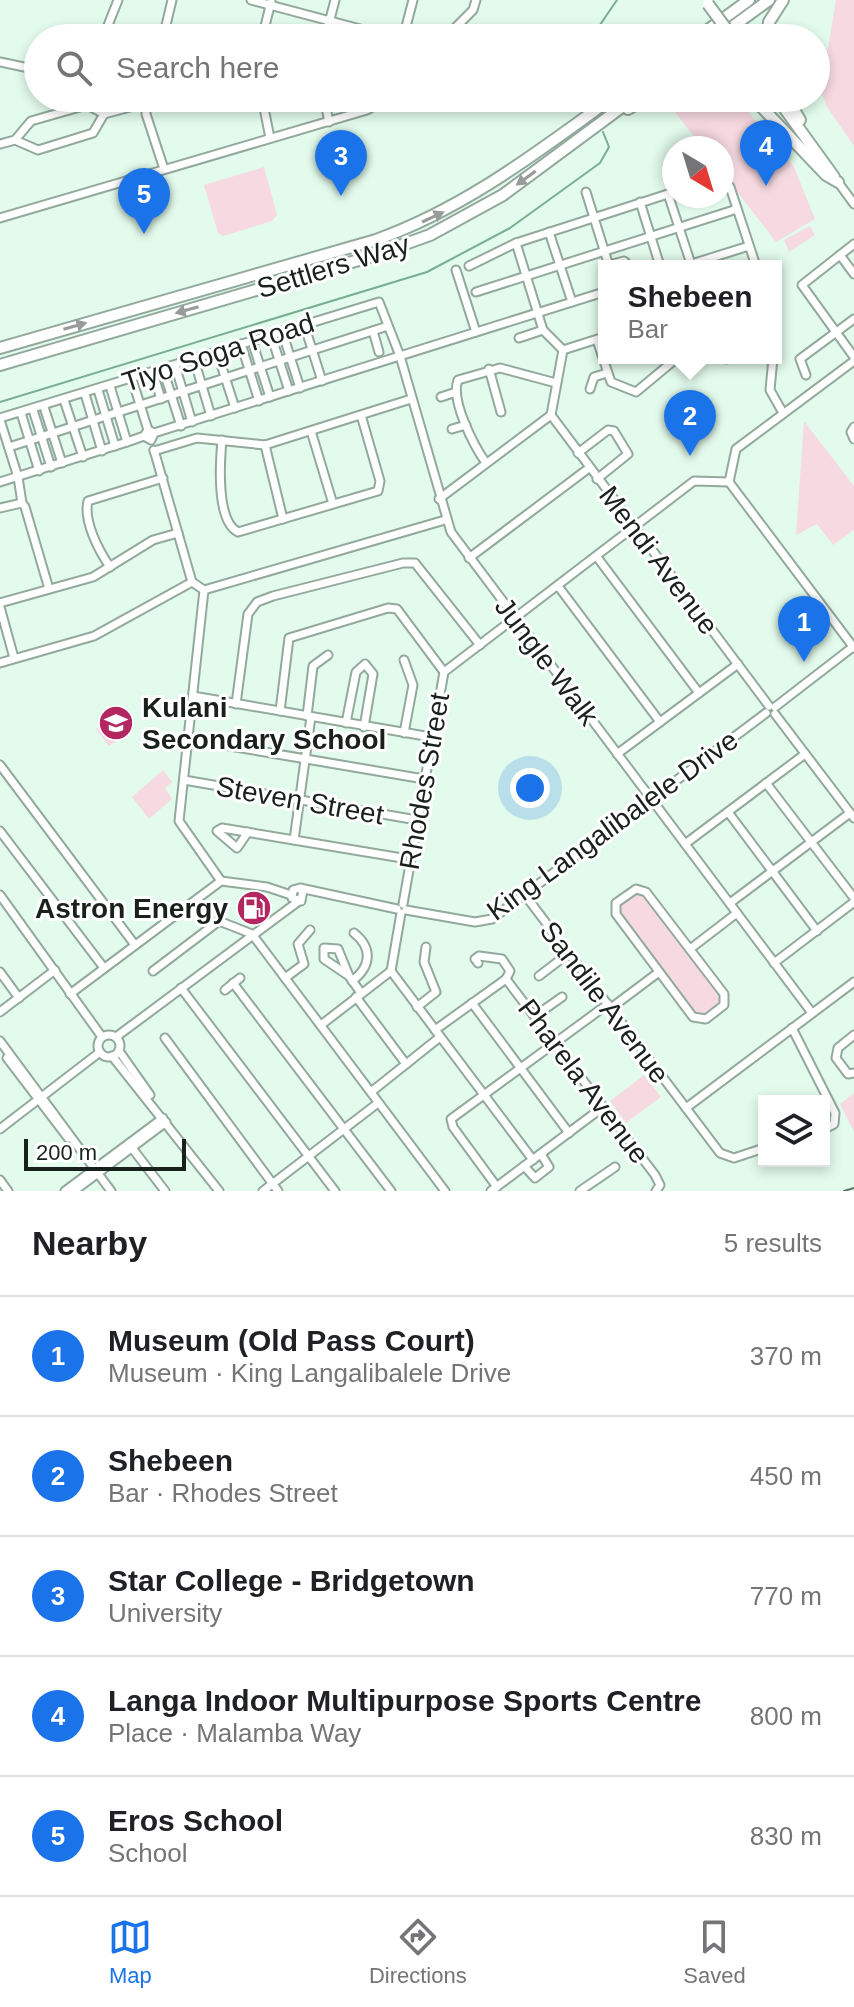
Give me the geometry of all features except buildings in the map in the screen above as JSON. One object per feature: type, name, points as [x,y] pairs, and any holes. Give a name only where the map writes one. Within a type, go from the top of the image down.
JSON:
[{"type":"highway","points":[[717,24],[741,0]]},
{"type":"highway","points":[[717,24],[749,0]]},
{"type":"highway","points":[[736,24],[769,0]]},
{"type":"highway","points":[[769,24],[783,0]]},
{"type":"highway","points":[[706,2],[722,24]]},
{"type":"highway","name":"Settlers Way","points":[[0,348],[376,240],[415,225],[480,192],[593,112]]},
{"type":"highway","name":"Settlers Way","points":[[0,365],[369,257],[430,235],[479,210],[615,112]]},
{"type":"highway","points":[[611,115],[617,112]]},
{"type":"highway","points":[[766,112],[826,175],[838,182]]},
{"type":"highway","points":[[787,112],[838,182]]},
{"type":"highway","points":[[795,112],[828,168]]},
{"type":"street","points":[[109,24],[118,0]]},
{"type":"street","points":[[166,24],[172,0]]},
{"type":"street","points":[[251,0],[271,2],[343,24]]},
{"type":"street","points":[[328,24],[335,0]]},
{"type":"street","points":[[407,24],[413,0]]},
{"type":"street","points":[[459,24],[473,10],[476,0]]},
{"type":"street","points":[[266,24],[271,2]]},
{"type":"street","points":[[0,62],[24,67]]},
{"type":"street","points":[[0,144],[15,140],[31,121],[62,112]]},
{"type":"street","points":[[100,112],[104,114]]},
{"type":"street","points":[[15,140],[38,150],[93,133],[104,114],[110,112]]},
{"type":"street","points":[[148,112],[164,169]]},
{"type":"street","points":[[265,112],[270,138]]},
{"type":"street","points":[[327,112],[329,122]]},
{"type":"street","points":[[0,218],[361,112]]},
{"type":"street","points":[[838,182],[854,204]]},
{"type":"street","points":[[586,192],[607,260]]},
{"type":"street","points":[[469,266],[516,243],[662,196]]},
{"type":"street","points":[[734,200],[754,260]]},
{"type":"street","points":[[640,202],[658,260]]},
{"type":"street","points":[[675,208],[687,260]]},
{"type":"street","points":[[476,292],[737,209]]},
{"type":"street","points":[[549,232],[572,302]]},
{"type":"street","points":[[516,243],[543,330],[563,350]]},
{"type":"street","points":[[854,244],[802,285],[854,359],[736,449],[729,482],[854,647]]},
{"type":"street","points":[[704,260],[749,246]]},
{"type":"street","points":[[840,255],[854,274]]},
{"type":"street","points":[[456,270],[476,332]]},
{"type":"street","points":[[0,482],[598,294]]},
{"type":"street","name":"Tiyo Soga Road","points":[[0,419],[376,301],[383,306],[411,399]]},
{"type":"street","points":[[806,375],[799,365],[800,359],[854,319]]},
{"type":"street","points":[[304,324],[322,381]]},
{"type":"street","points":[[0,453],[6,444],[29,441],[388,326]]},
{"type":"street","points":[[519,338],[543,330]]},
{"type":"street","points":[[282,331],[300,388]]},
{"type":"street","points":[[373,331],[379,352]]},
{"type":"street","points":[[271,335],[289,391]]},
{"type":"street","points":[[563,350],[598,339]]},
{"type":"street","points":[[252,341],[270,397]]},
{"type":"street","points":[[241,344],[259,401]]},
{"type":"street","points":[[439,499],[551,415],[563,350]]},
{"type":"street","points":[[217,352],[235,408]]},
{"type":"street","points":[[194,359],[211,416]]},
{"type":"street","points":[[605,364],[615,386],[636,392],[670,364]]},
{"type":"street","points":[[772,364],[770,390],[783,413]]},
{"type":"street","points":[[175,365],[192,422]]},
{"type":"street","points":[[486,463],[471,441],[456,392],[458,380],[489,369],[503,368],[556,383]]},
{"type":"street","points":[[163,369],[181,426]]},
{"type":"street","points":[[489,369],[501,412]]},
{"type":"street","points":[[153,373],[161,399]]},
{"type":"street","points":[[590,389],[594,377],[607,373]]},
{"type":"street","points":[[132,379],[192,582],[204,590],[445,520]]},
{"type":"street","points":[[110,386],[127,442]]},
{"type":"street","points":[[98,390],[115,446]]},
{"type":"street","points":[[441,397],[456,392]]},
{"type":"street","points":[[85,394],[102,451]]},
{"type":"street","points":[[154,451],[193,439],[265,445],[411,399]]},
{"type":"street","name":"Jungle Walk","points":[[411,399],[445,520],[469,558],[812,1013]]},
{"type":"street","points":[[64,400],[83,457]]},
{"type":"street","points":[[44,407],[62,463]]},
{"type":"street","points":[[33,410],[51,467]]},
{"type":"street","points":[[21,413],[39,471]]},
{"type":"street","points":[[222,440],[218,483],[233,530],[238,532],[380,488],[361,415]]},
{"type":"street","name":"Mendi Avenue","points":[[551,415],[852,815]]},
{"type":"street","points":[[0,419],[49,589]]},
{"type":"street","points":[[452,429],[466,425]]},
{"type":"street","points":[[578,453],[608,430],[614,431],[628,454],[597,479]]},
{"type":"street","points":[[311,431],[333,504]]},
{"type":"street","points":[[265,445],[283,519]]},
{"type":"street","points":[[0,463],[12,459]]},
{"type":"street","points":[[469,558],[589,468]]},
{"type":"street","points":[[110,567],[99,551],[86,509],[88,501],[163,478]]},
{"type":"street","name":"Rhodes Street","points":[[391,971],[444,672],[694,481],[729,482]]},
{"type":"street","points":[[0,508],[22,503]]},
{"type":"street","points":[[14,658],[0,605],[93,577],[153,540],[178,533]]},
{"type":"street","points":[[597,557],[699,693]]},
{"type":"street","points":[[236,704],[247,618],[254,605],[273,596],[403,563],[415,563],[426,574],[480,645]]},
{"type":"street","points":[[0,663],[94,636],[192,582]]},
{"type":"street","points":[[558,586],[660,722]]},
{"type":"street","points":[[70,994],[221,881],[179,824],[204,590]]},
{"type":"street","points":[[280,711],[289,638],[388,608],[395,607],[444,672]]},
{"type":"street","name":"King Langalibalele Drive","points":[[221,881],[482,922],[525,895],[854,647]]},
{"type":"street","points":[[294,840],[306,758],[313,666],[328,655]]},
{"type":"street","points":[[404,660],[413,685],[404,733]]},
{"type":"street","points":[[346,723],[356,672],[365,664],[373,674],[364,727]]},
{"type":"street","points":[[617,754],[738,664]]},
{"type":"street","points":[[193,696],[431,737]]},
{"type":"street","points":[[188,739],[424,779]]},
{"type":"street","points":[[685,844],[805,754]]},
{"type":"street","points":[[1,769],[135,945]]},
{"type":"street","name":"Steven Street","points":[[184,780],[417,820]]},
{"type":"street","points":[[766,783],[854,900],[774,963]]},
{"type":"street","points":[[728,812],[817,931]]},
{"type":"street","points":[[730,903],[852,815]]},
{"type":"street","points":[[0,831],[104,968]]},
{"type":"street","points":[[248,832],[402,858]]},
{"type":"street","points":[[638,888],[645,890],[725,996],[724,1005],[704,1020],[695,1018],[659,972],[615,912],[616,903],[638,888]]},
{"type":"street","points":[[0,895],[102,1037],[100,1052]]},
{"type":"street","points":[[102,1037],[116,1037],[273,919],[297,895]]},
{"type":"street","name":"Sandile Avenue","points":[[525,895],[722,1155],[734,1158],[758,1150]]},
{"type":"street","points":[[690,949],[737,913]]},
{"type":"street","points":[[153,971],[219,921],[252,934],[445,1191]]},
{"type":"street","points":[[285,978],[304,964],[298,944],[310,930]]},
{"type":"street","points":[[354,933],[365,943],[368,956],[364,971],[350,978],[406,1064]]},
{"type":"street","points":[[417,1007],[436,992],[424,966],[426,947]]},
{"type":"street","points":[[539,976],[569,953]]},
{"type":"street","name":"Pharela Avenue","points":[[490,957],[505,963],[510,972],[506,979],[603,1107],[658,1188]]},
{"type":"street","points":[[0,1012],[55,970]]},
{"type":"street","points":[[321,1025],[391,971],[533,1160]]},
{"type":"street","points":[[0,972],[19,998]]},
{"type":"street","points":[[603,1107],[494,1189],[451,1122],[520,1068],[659,972]]},
{"type":"street","points":[[371,1092],[472,1003],[506,979]]},
{"type":"street","points":[[225,990],[237,980],[391,1191]]},
{"type":"street","points":[[686,1108],[854,982]]},
{"type":"street","points":[[181,988],[335,1191]]},
{"type":"street","points":[[535,1016],[562,997]]},
{"type":"street","points":[[472,1003],[569,1133]]},
{"type":"street","points":[[792,1028],[826,1095]]},
{"type":"street","points":[[854,1035],[838,1048],[836,1058],[848,1074],[854,1073]]},
{"type":"street","points":[[116,1037],[116,1053],[219,1191]]},
{"type":"street","points":[[165,1038],[275,1187]]},
{"type":"street","points":[[0,1041],[111,1191]]},
{"type":"street","points":[[0,1049],[41,1098]]},
{"type":"street","points":[[0,1129],[100,1052],[116,1053]]},
{"type":"street","points":[[263,1191],[275,1187],[308,1156],[378,1103]]},
{"type":"street","points":[[830,1103],[835,1113],[834,1124],[830,1126]]},
{"type":"street","points":[[65,1191],[97,1173],[166,1121]]},
{"type":"street","points":[[74,1191],[166,1121]]},
{"type":"street","points":[[132,1148],[165,1191]]},
{"type":"street","points":[[524,1166],[535,1178],[540,1177],[549,1167],[541,1154]]},
{"type":"street","points":[[580,1191],[615,1167]]},
{"type":"street","points":[[0,1180],[8,1191]]},
{"type":"shaded area","points":[[836,0],[854,0],[854,146],[830,111],[830,36]]},
{"type":"shaded area","points":[[675,112],[749,112],[794,167],[815,219],[776,242],[734,188],[734,136],[694,136]]},
{"type":"shaded area","points":[[342,149],[347,171],[334,174],[329,152]]},
{"type":"shaded area","points":[[264,167],[277,215],[272,221],[223,236],[218,233],[204,185]]},
{"type":"shaded area","points":[[810,226],[815,235],[789,252],[784,240]]},
{"type":"shaded area","points":[[804,421],[854,486],[854,530],[833,545],[817,524],[796,535]]},
{"type":"shaded area","points":[[106,722],[119,739],[109,746],[96,729]]},
{"type":"shaded area","points":[[163,770],[172,782],[165,788],[172,799],[149,819],[132,797]]},
{"type":"shaded area","points":[[641,890],[722,995],[722,1003],[704,1017],[696,1017],[618,913],[618,905]]},
{"type":"shaded area","points":[[644,1075],[661,1097],[626,1123],[610,1101]]},
{"type":"shaded area","points":[[854,1093],[854,1132],[840,1104]]},
{"type":"waterway","points":[[601,24],[617,0]]},
{"type":"waterway","points":[[0,402],[427,272],[510,228],[600,163],[609,147],[603,132]]},
{"type":"railway","points":[[844,1191],[854,1188]]},
{"type":"place","name":"Langa Indoor Multipurpose Sports Centre","points":[[766,186]]},
{"type":"place","name":"Star College - Bridgetown","points":[[341,196]]},
{"type":"place","name":"Eros School","points":[[144,234]]},
{"type":"place","name":"Shebeen","points":[[690,456]]},
{"type":"place","name":"Museum (Old Pass Court)","points":[[804,662]]},
{"type":"place","name":"Kulani Secondary School","points":[[116,723]]},
{"type":"place","name":"Astron Energy","points":[[254,908]]}]
